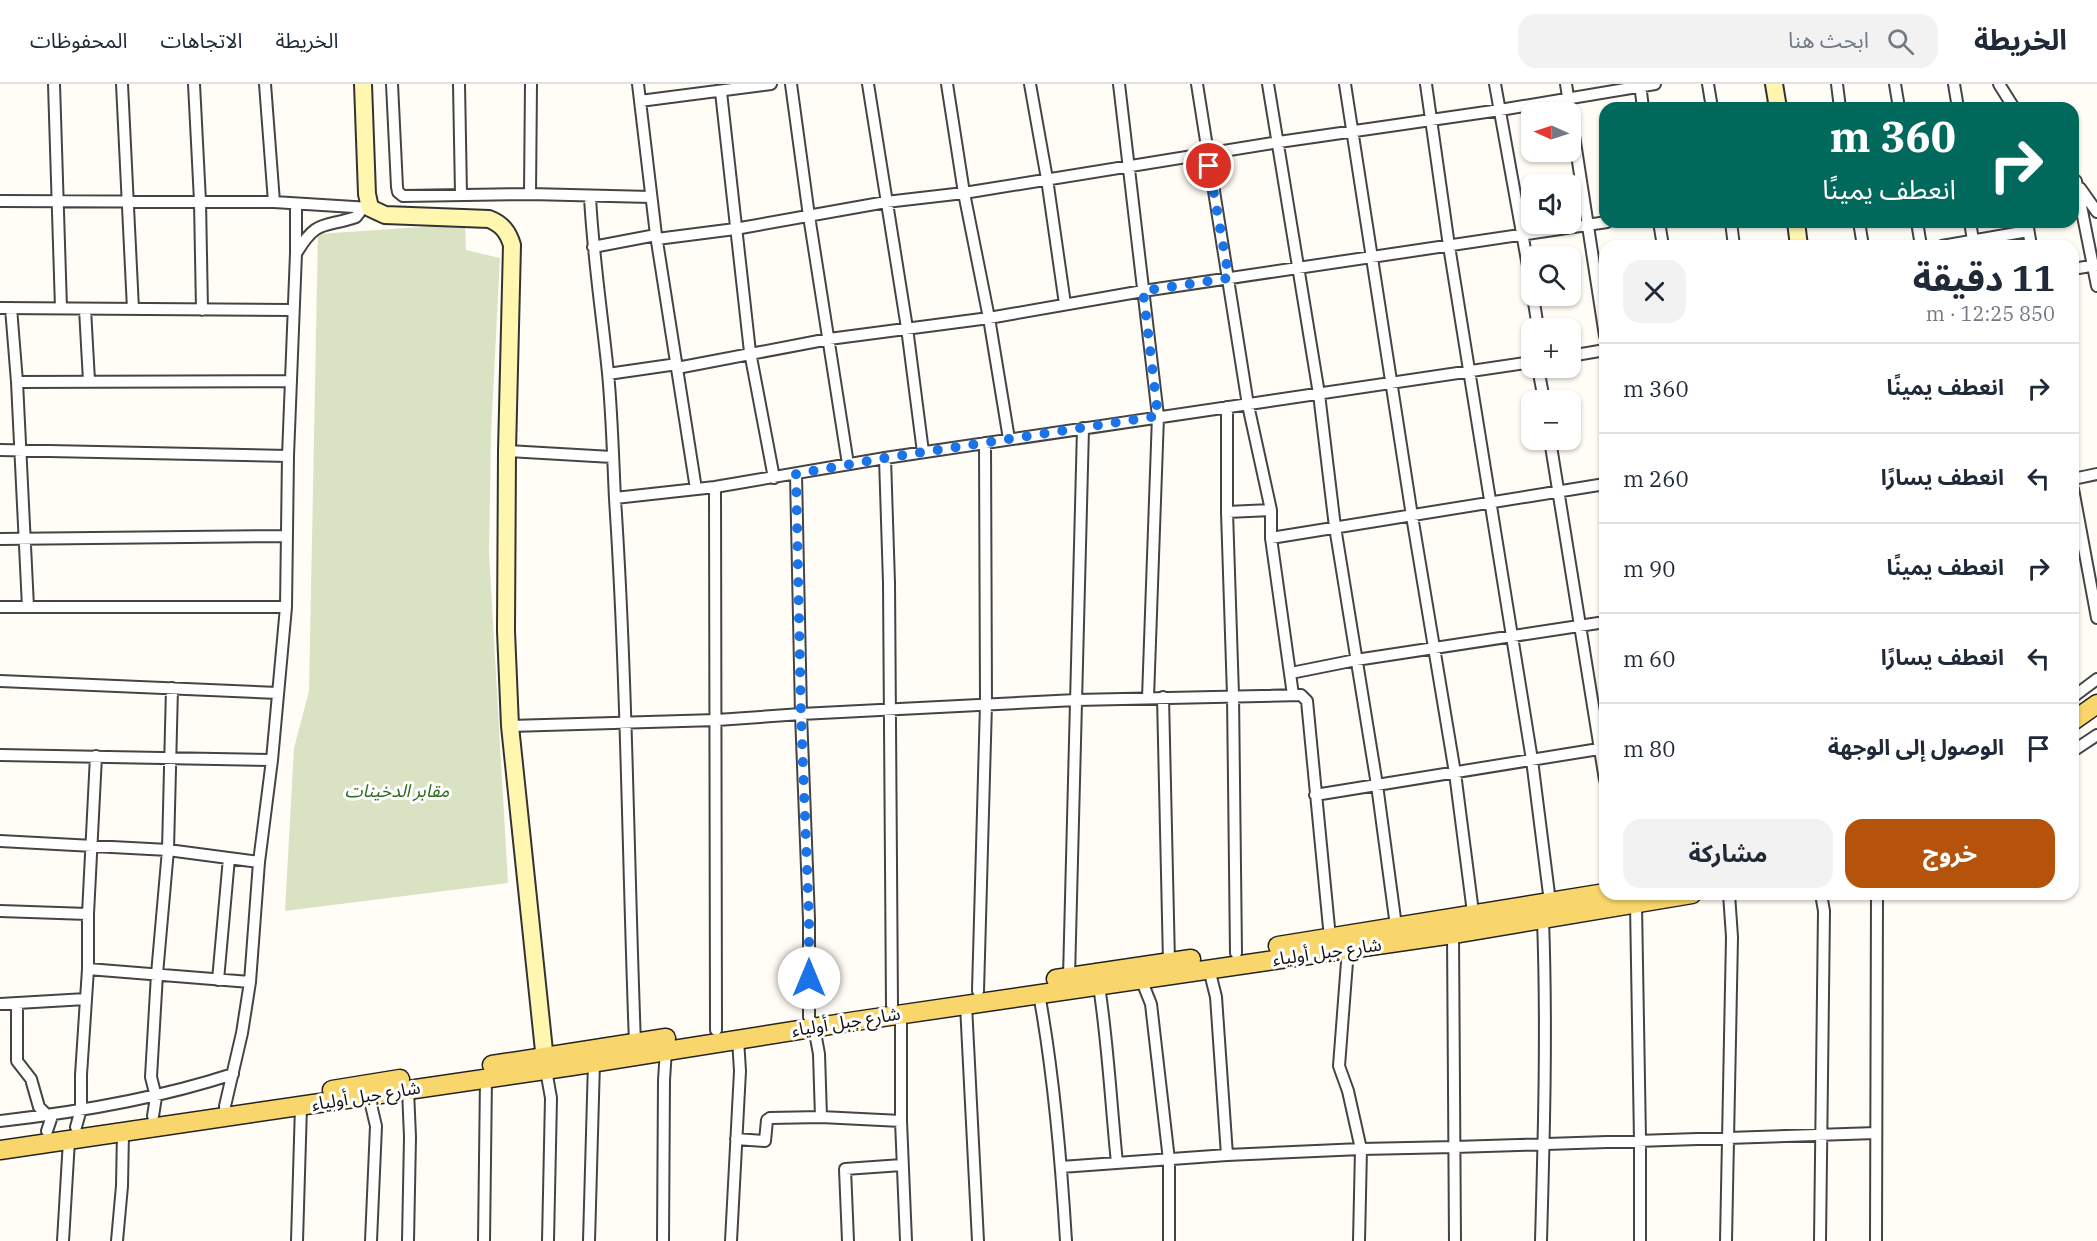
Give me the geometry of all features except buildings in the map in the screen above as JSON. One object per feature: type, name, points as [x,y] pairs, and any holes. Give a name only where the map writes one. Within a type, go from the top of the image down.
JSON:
[{"type":"main road","points":[[2079,717],[2097,705]]},
{"type":"main road","points":[[2079,731],[2097,719]]},
{"type":"main road","name":"شارع جبل أولياء","points":[[897,1010],[978,991],[1039,994],[1453,934],[1474,922],[1550,902],[1599,894]]},
{"type":"main road","name":"شارع جبل أولياء","points":[[0,1150],[153,1116],[301,1106],[367,1090],[408,1090],[486,1078],[635,1043],[717,1030],[811,1022],[897,1010],[966,1005],[1069,977],[1236,953],[1396,926],[1543,920],[1658,900]]},
{"type":"main road","name":"شارع جبل أولياء","points":[[0,1138],[48,1123],[73,1134],[123,1132],[225,1112],[545,1063],[594,1062],[738,1039],[811,1022]]},
{"type":"street","points":[[54,84],[61,308]]},
{"type":"street","points":[[122,84],[133,309]]},
{"type":"street","points":[[194,84],[200,201],[202,310]]},
{"type":"street","points":[[265,84],[274,202]]},
{"type":"street","points":[[296,253],[307,236],[315,229],[322,225],[356,217],[366,208],[363,84]]},
{"type":"street","points":[[392,84],[398,192],[408,197],[461,194],[651,197]]},
{"type":"street","points":[[459,84],[461,194]]},
{"type":"street","points":[[530,194],[531,84]]},
{"type":"street","points":[[638,84],[651,197],[696,489]]},
{"type":"street","points":[[640,101],[698,89],[721,92],[751,85],[771,84]]},
{"type":"street","points":[[791,84],[848,464]]},
{"type":"street","points":[[868,84],[907,328],[923,452]]},
{"type":"street","points":[[946,84],[964,193],[990,318],[1009,439]]},
{"type":"street","points":[[1030,84],[1047,179],[1065,304]]},
{"type":"street","points":[[1119,84],[1158,416],[1148,698]]},
{"type":"street","points":[[1197,84],[1248,405],[1271,510],[1271,538],[1293,695]]},
{"type":"street","points":[[1268,84],[1319,394],[1335,526],[1377,785],[1396,926]]},
{"type":"street","points":[[1345,84],[1412,516],[1455,773],[1474,922]]},
{"type":"street","points":[[1426,84],[1449,246],[1532,760],[1550,902]]},
{"type":"street","points":[[1496,84],[1523,246]]},
{"type":"street","points":[[1566,84],[1599,294]]},
{"type":"street","points":[[592,247],[657,237],[735,229],[886,202],[964,193],[1655,84]]},
{"type":"street","points":[[1708,84],[1711,102]]},
{"type":"street","points":[[1774,84],[1777,102]]},
{"type":"street","points":[[1837,84],[1839,102]]},
{"type":"street","points":[[1895,84],[1898,102]]},
{"type":"street","points":[[1954,84],[1957,102]]},
{"type":"street","points":[[1999,84],[2010,102]]},
{"type":"street","points":[[1640,85],[1642,102]]},
{"type":"street","points":[[721,92],[750,352],[774,478]]},
{"type":"street","points":[[2079,185],[2097,212]]},
{"type":"street","points":[[2079,196],[2095,265],[2097,286]]},
{"type":"street","points":[[590,197],[592,247],[608,374],[627,723],[635,1043]]},
{"type":"street","points":[[0,201],[274,202],[366,208],[385,215],[489,219],[502,226],[510,238],[512,245],[506,631],[510,726],[545,1063],[551,1098],[548,1241]]},
{"type":"street","points":[[225,1112],[250,982],[259,862],[272,760],[286,607],[296,204]]},
{"type":"street","points":[[608,374],[677,366],[829,339],[990,318],[1143,291],[1599,223]]},
{"type":"street","points":[[1983,240],[2021,228]]},
{"type":"street","points":[[2079,268],[2095,265]]},
{"type":"street","points":[[28,607],[17,382],[5,308],[293,310]]},
{"type":"street","points":[[85,309],[89,381]]},
{"type":"street","points":[[1581,354],[1599,351]]},
{"type":"street","points":[[615,498],[715,487],[1158,416],[1248,405],[1521,364]]},
{"type":"street","points":[[17,382],[291,381]]},
{"type":"street","points":[[1227,407],[1236,953]]},
{"type":"street","points":[[1069,977],[1083,428]]},
{"type":"street","points":[[978,991],[986,704],[985,443]]},
{"type":"street","points":[[0,450],[288,456]]},
{"type":"street","points":[[1552,450],[1599,725]]},
{"type":"street","points":[[507,451],[612,457]]},
{"type":"street","points":[[885,458],[897,1010],[906,1241]]},
{"type":"street","points":[[796,474],[811,1022],[819,1054],[821,1117]]},
{"type":"street","points":[[2079,478],[2097,474]]},
{"type":"street","points":[[1271,538],[1599,485]]},
{"type":"street","points":[[715,487],[717,1030]]},
{"type":"street","points":[[1227,512],[1271,510]]},
{"type":"street","points":[[2079,521],[2097,618]]},
{"type":"street","points":[[0,539],[286,536]]},
{"type":"street","points":[[0,607],[286,607]]},
{"type":"street","points":[[1291,673],[1435,647],[1599,623]]},
{"type":"street","points":[[2079,692],[2097,679]]},
{"type":"street","points":[[0,681],[278,693]]},
{"type":"street","points":[[153,1116],[156,1097],[152,1077],[157,974],[168,850],[172,688]]},
{"type":"street","points":[[510,726],[717,720],[1076,700],[1301,695],[1307,701],[1330,938]]},
{"type":"street","points":[[1163,697],[1169,962]]},
{"type":"street","points":[[2079,747],[2097,735]]},
{"type":"street","points":[[1315,795],[1599,749]]},
{"type":"street","points":[[0,755],[272,760]]},
{"type":"street","points":[[63,1241],[73,1134],[81,1109],[96,756]]},
{"type":"street","points":[[0,841],[168,850],[259,862]]},
{"type":"street","points":[[218,980],[229,858]]},
{"type":"street","points":[[1726,1241],[1732,937],[1730,900]]},
{"type":"street","points":[[1820,1241],[1824,910],[1822,900]]},
{"type":"street","points":[[1876,900],[1876,1241]]},
{"type":"street","points":[[1636,904],[1640,1241]]},
{"type":"street","points":[[0,911],[88,914]]},
{"type":"street","points":[[1541,1241],[1544,1144],[1543,920]]},
{"type":"street","points":[[1453,934],[1455,1241]]},
{"type":"street","points":[[1348,949],[1339,1066],[1348,1091],[1361,1149],[1359,1241]]},
{"type":"street","points":[[88,969],[250,982]]},
{"type":"street","points":[[1209,969],[1216,997],[1227,1155]]},
{"type":"street","points":[[1141,979],[1151,1004],[1169,1160],[1169,1241]]},
{"type":"street","points":[[1099,986],[1107,1035],[1117,1163]]},
{"type":"street","points":[[1039,994],[1048,1044],[1066,1241]]},
{"type":"street","points":[[0,1004],[86,999]]},
{"type":"street","points":[[17,1003],[17,1061],[31,1079],[39,1107],[48,1123]]},
{"type":"street","points":[[966,1005],[978,1241]]},
{"type":"street","points":[[731,1241],[740,1071],[738,1039]]},
{"type":"street","points":[[663,1241],[666,1050]]},
{"type":"street","points":[[589,1241],[594,1062]]},
{"type":"street","points":[[0,1121],[48,1123],[81,1109],[156,1097],[233,1074]]},
{"type":"street","points":[[484,1241],[486,1078]]},
{"type":"street","points":[[367,1090],[376,1126],[371,1241]]},
{"type":"street","points":[[408,1090],[410,1137],[408,1241]]},
{"type":"street","points":[[297,1241],[301,1106]]},
{"type":"street","points":[[736,1139],[765,1141],[767,1120],[770,1118],[821,1117],[901,1121]]},
{"type":"street","points":[[117,1241],[122,1186],[123,1132]]},
{"type":"street","points":[[1060,1167],[1227,1155],[1361,1149],[1455,1148],[1876,1133]]},
{"type":"street","points":[[848,1241],[845,1169],[903,1165]]},
{"type":"green space","name":"مقابر الدخينات","points":[[465,224],[466,250],[500,258],[491,434],[489,553],[508,883],[285,911],[294,748],[309,691],[318,234]]},
{"type":"route","points":[[809,978],[796,474],[1158,416],[1143,291],[1229,278],[1209,166]]}]
